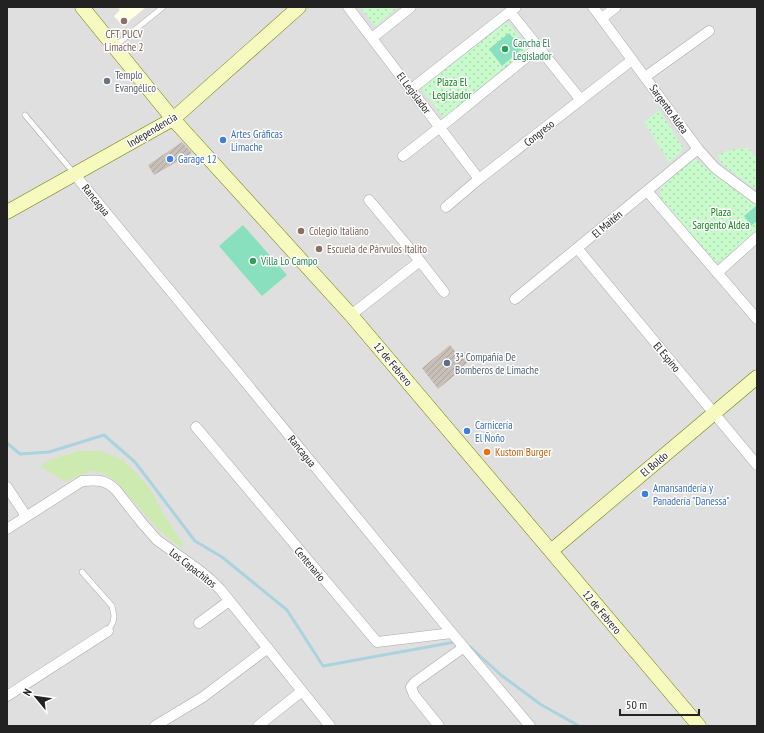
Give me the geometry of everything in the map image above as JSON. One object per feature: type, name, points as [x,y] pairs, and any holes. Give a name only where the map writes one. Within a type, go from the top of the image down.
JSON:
[{"type":"street","name":"12 de Febrero","points":[[82,7],[173,119],[351,315],[700,726]]},
{"type":"street","name":"Independencia","points":[[7,212],[173,119],[298,7]]},
{"type":"street","name":"El Legislador","points":[[348,7],[479,179]]},
{"type":"street","points":[[372,38],[411,7]]},
{"type":"street","name":"Sargento Aldea","points":[[593,7],[698,149],[715,168],[757,199]]},
{"type":"street","points":[[602,18],[616,7]]},
{"type":"street","points":[[410,90],[513,10],[539,47],[581,100]]},
{"type":"street","points":[[645,77],[708,31]]},
{"type":"street","points":[[403,156],[539,47]]},
{"type":"street","name":"Congreso","points":[[446,207],[479,179],[632,60]]},
{"type":"street","name":"El Maitén","points":[[515,299],[698,149]]},
{"type":"street","name":"Rancagua","points":[[75,174],[458,641],[530,726]]},
{"type":"street","points":[[647,191],[757,319]]},
{"type":"street","points":[[369,200],[444,292]]},
{"type":"street","points":[[717,273],[757,237]]},
{"type":"street","name":"El Espino","points":[[577,248],[757,465]]},
{"type":"street","points":[[351,315],[420,261]]},
{"type":"street","name":"El Boldo","points":[[551,551],[757,377]]},
{"type":"street","name":"Centenario","points":[[196,427],[377,642],[458,641]]},
{"type":"street","name":"Los Capachitos","points":[[7,529],[82,481],[102,480],[112,486],[157,540],[211,580],[220,589],[330,726]]},
{"type":"street","points":[[7,487],[26,516]]},
{"type":"street","points":[[199,623],[229,601]]},
{"type":"street","points":[[7,696],[108,631]]},
{"type":"street","points":[[440,726],[414,695],[411,687],[458,641]]},
{"type":"street","points":[[155,726],[203,697],[268,648]]},
{"type":"street","points":[[258,726],[302,691]]},
{"type":"lane","points":[[114,46],[163,7]]},
{"type":"lane","points":[[25,115],[75,174]]},
{"type":"lane","points":[[82,572],[112,606],[114,616],[113,622],[108,631]]},
{"type":"shaded area","points":[[7,7],[757,7],[757,726],[7,726]]},
{"type":"shaded area","name":"CFT PUCV Limache 2","points":[[118,7],[146,7],[123,26],[114,16],[120,10]]},
{"type":"green space","points":[[360,7],[394,7],[396,9],[375,26]]},
{"type":"green space","name":"Plaza El Legislador","points":[[502,21],[509,24],[529,49],[445,120],[422,89],[424,83]]},
{"type":"green space","name":"Cancha El Legislador","points":[[509,33],[522,49],[502,66],[489,49]]},
{"type":"green space","points":[[659,110],[683,147],[680,153],[669,162],[644,122]]},
{"type":"green space","points":[[748,148],[757,158],[757,189],[725,167],[717,156],[728,151]]},
{"type":"green space","name":"Plaza Sargento Aldea","points":[[694,158],[757,203],[757,231],[722,260],[716,263],[660,197],[661,186]]},
{"type":"green space","points":[[756,206],[757,221],[751,226],[744,216]]},
{"type":"green space","name":"Villa Lo Campo","points":[[243,225],[287,275],[262,296],[219,246]]},
{"type":"green space","points":[[79,451],[101,451],[123,460],[149,487],[163,513],[183,544],[181,548],[158,529],[116,482],[102,472],[90,471],[65,482],[40,466],[49,460]]},
{"type":"building","name":"Garage 12","points":[[182,142],[192,153],[154,175],[148,165]]},
{"type":"building","name":"3ª Compañía De Bomberos de Limache","points":[[450,345],[459,356],[464,352],[471,360],[454,373],[455,375],[438,389],[422,368]]},
{"type":"waterway","points":[[7,443],[20,454],[49,452],[104,435],[135,462],[195,541],[222,557],[287,610],[323,666],[455,642]]},
{"type":"waterway","points":[[469,646],[501,675],[540,704],[579,726]]},
{"type":"place","name":"CFT PUCV Limache 2","points":[[124,21]]},
{"type":"place","name":"Cancha El Legislador","points":[[505,49]]},
{"type":"place","name":"Templo Evangélico","points":[[107,81]]},
{"type":"place","name":"Artes Gráficas Limache","points":[[223,140]]},
{"type":"place","name":"Garage 12","points":[[170,159]]},
{"type":"place","name":"Colegio Italiano","points":[[301,231]]},
{"type":"place","name":"Escuela de Párvulos Italito","points":[[319,249]]},
{"type":"place","name":"Villa Lo Campo","points":[[253,261]]},
{"type":"place","name":"3ª Compañía De Bomberos de Limache","points":[[447,363]]},
{"type":"place","name":"Carnicería El Ñoño","points":[[467,431]]},
{"type":"place","name":"Kustom Burger","points":[[487,452]]},
{"type":"place","name":"Amansandería y Panadería \"Danessa\"","points":[[645,494]]}]
